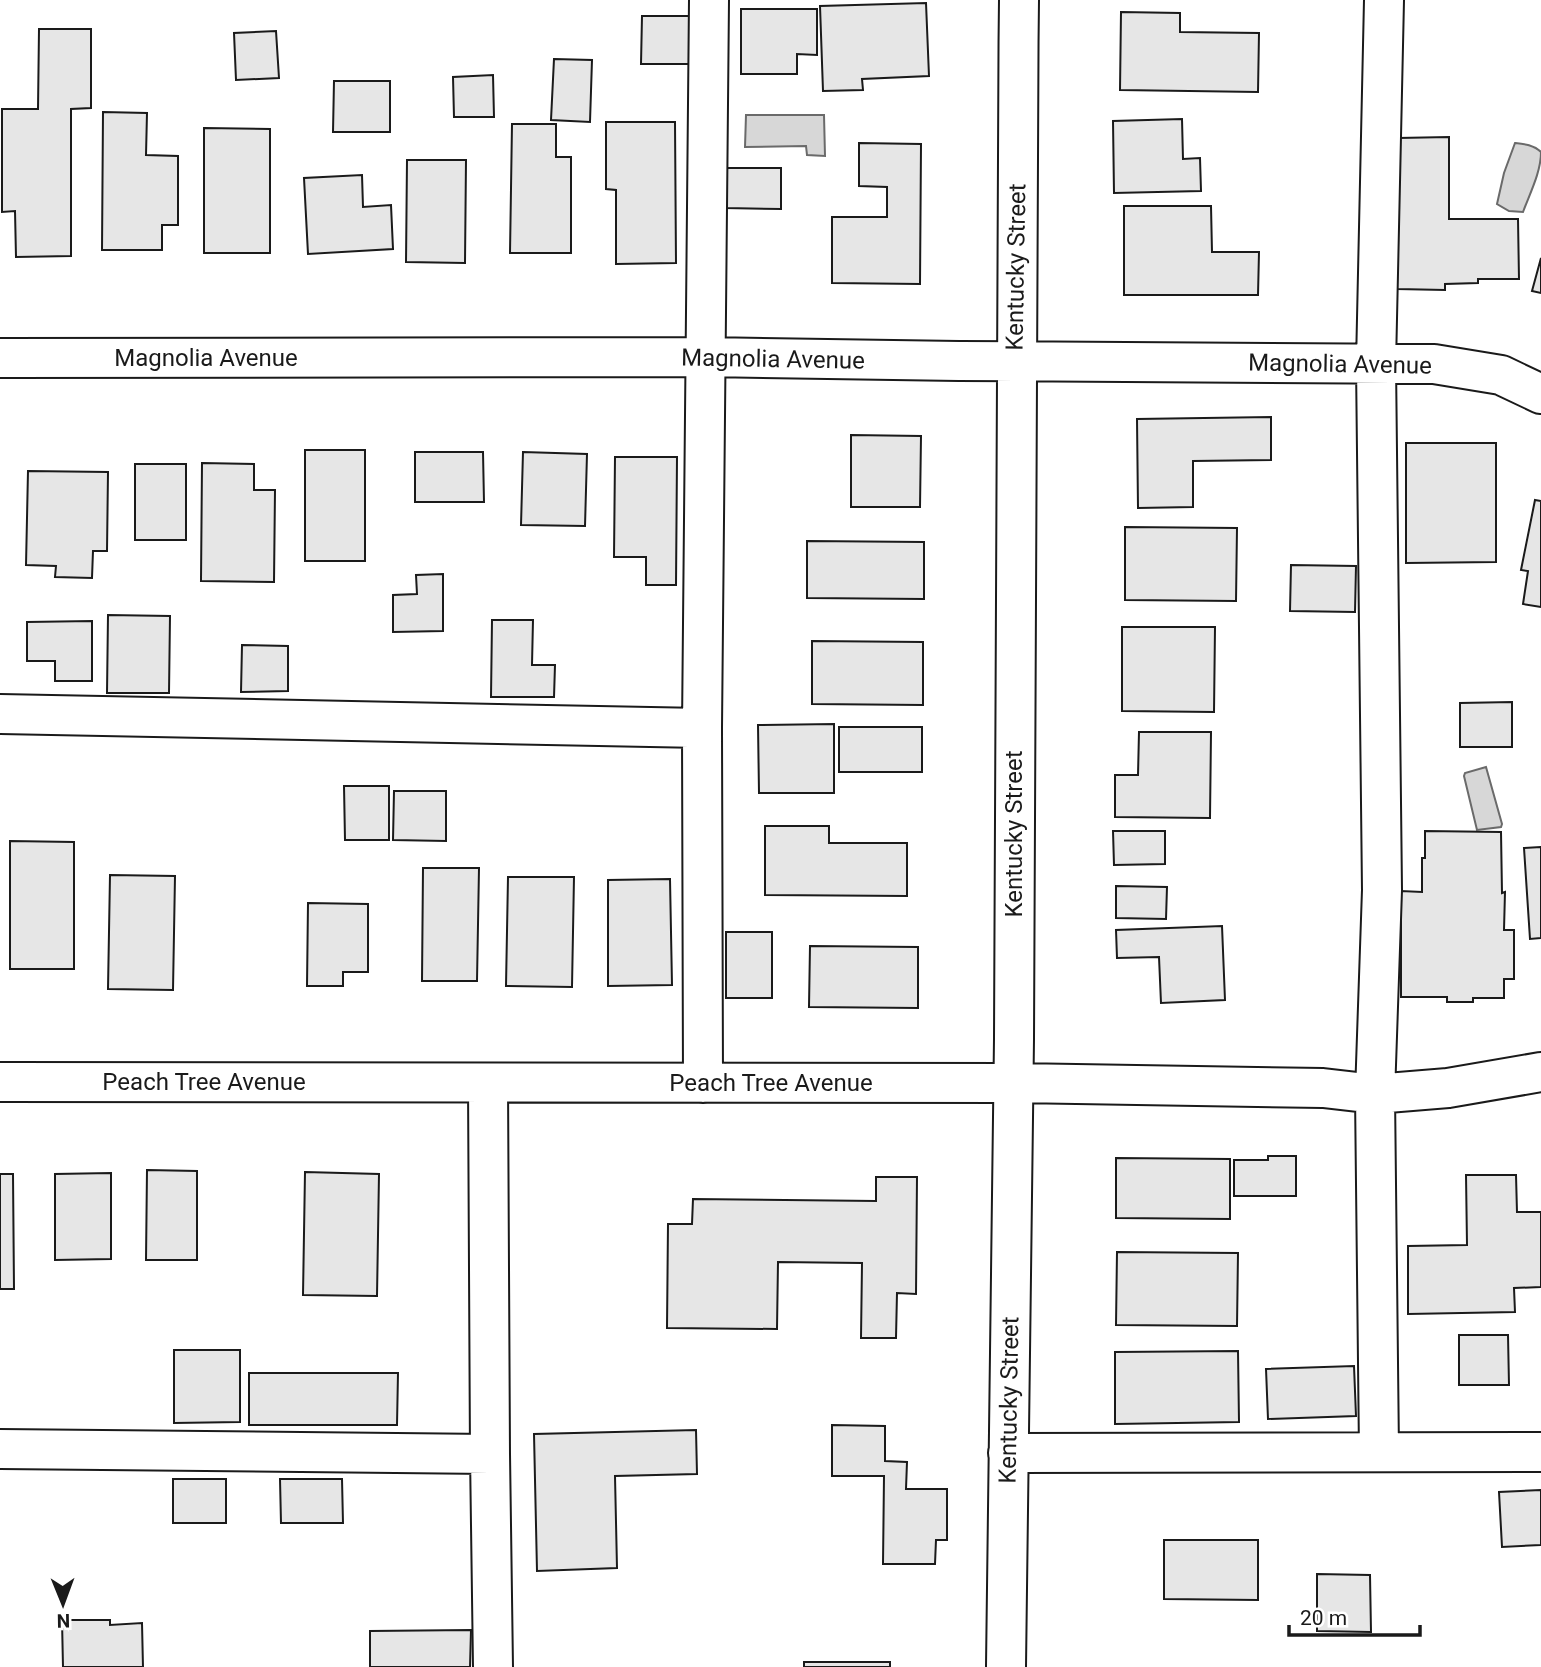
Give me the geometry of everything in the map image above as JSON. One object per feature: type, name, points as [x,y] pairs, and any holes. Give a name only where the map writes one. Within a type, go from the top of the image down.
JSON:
[{"type":"street","points":[[703,1083],[702,727],[709,0]]},
{"type":"street","name":"Kentucky Street","points":[[1006,1667],[1013,1083],[1019,0]]},
{"type":"street","points":[[1379,1452],[1375,1094],[1382,890],[1376,364],[1384,0]]},
{"type":"street","name":"Magnolia Avenue","points":[[0,358],[706,357],[1434,364],[1501,375],[1541,394]]},
{"type":"street","points":[[0,714],[702,727]]},
{"type":"street","name":"Peach Tree Avenue","points":[[0,1082],[1013,1083],[1323,1088],[1375,1094],[1448,1088],[1541,1072]]},
{"type":"street","points":[[488,1083],[493,1667]]},
{"type":"street","points":[[0,1448],[490,1454]]},
{"type":"street","points":[[1008,1453],[1541,1452]]},
{"type":"shaded area","points":[[746,115],[824,115],[825,156],[807,155],[806,146],[745,147]]},
{"type":"shaded area","points":[[1515,143],[1532,146],[1541,152],[1537,175],[1523,212],[1509,211],[1497,204]]},
{"type":"shaded area","points":[[1486,767],[1502,824],[1501,827],[1477,830],[1464,776],[1465,773]]},
{"type":"building","points":[[926,3],[929,76],[862,79],[863,90],[823,91],[820,6]]},
{"type":"building","points":[[741,9],[817,9],[817,55],[797,54],[797,74],[741,74]]},
{"type":"building","points":[[1121,12],[1180,13],[1180,32],[1259,33],[1258,92],[1120,90]]},
{"type":"building","points":[[642,16],[693,16],[692,64],[641,64]]},
{"type":"building","points":[[39,29],[91,29],[91,108],[71,109],[71,256],[16,257],[15,211],[2,212],[2,109],[38,109]]},
{"type":"building","points":[[276,31],[279,78],[236,80],[234,33]]},
{"type":"building","points":[[554,59],[592,60],[590,122],[551,120]]},
{"type":"building","points":[[493,75],[494,117],[454,117],[453,77]]},
{"type":"building","points":[[334,81],[390,81],[390,132],[333,132]]},
{"type":"building","points":[[103,112],[147,113],[146,155],[178,156],[178,225],[162,225],[162,250],[102,250]]},
{"type":"building","points":[[1182,119],[1183,159],[1200,158],[1201,191],[1114,193],[1113,121]]},
{"type":"building","points":[[606,122],[675,122],[676,263],[616,264],[616,190],[606,189]]},
{"type":"building","points":[[512,124],[556,124],[556,157],[571,157],[571,253],[510,253]]},
{"type":"building","points":[[204,128],[270,129],[270,253],[204,253]]},
{"type":"building","points":[[1449,137],[1449,219],[1518,219],[1519,279],[1478,279],[1478,283],[1445,284],[1445,290],[1397,289],[1398,138]]},
{"type":"building","points":[[859,143],[921,144],[920,284],[832,283],[832,217],[887,217],[887,187],[859,186]]},
{"type":"building","points":[[407,160],[466,160],[465,263],[406,262]]},
{"type":"building","points":[[725,168],[781,168],[781,209],[725,208]]},
{"type":"building","points":[[362,175],[363,207],[391,205],[393,249],[308,254],[304,178]]},
{"type":"building","points":[[1124,206],[1211,206],[1212,252],[1259,252],[1258,295],[1124,295]]},
{"type":"building","points":[[1541,258],[1541,293],[1532,291]]},
{"type":"building","points":[[1271,417],[1271,460],[1193,461],[1193,507],[1138,508],[1137,419]]},
{"type":"building","points":[[851,435],[921,436],[920,507],[851,507]]},
{"type":"building","points":[[1406,443],[1496,443],[1496,562],[1406,563]]},
{"type":"building","points":[[305,450],[365,450],[365,561],[305,561]]},
{"type":"building","points":[[415,452],[483,452],[484,502],[415,502]]},
{"type":"building","points":[[523,452],[587,454],[585,526],[521,525]]},
{"type":"building","points":[[615,457],[677,457],[676,585],[646,585],[646,557],[614,557]]},
{"type":"building","points":[[202,463],[254,464],[254,490],[275,490],[274,582],[201,581]]},
{"type":"building","points":[[135,464],[186,464],[186,540],[135,540]]},
{"type":"building","points":[[28,471],[108,472],[107,551],[93,551],[92,578],[55,577],[56,566],[26,565]]},
{"type":"building","points":[[1535,500],[1541,501],[1541,607],[1523,604],[1528,571],[1521,570]]},
{"type":"building","points":[[1125,527],[1237,528],[1236,601],[1125,600]]},
{"type":"building","points":[[807,541],[924,542],[924,599],[807,598]]},
{"type":"building","points":[[1291,565],[1356,566],[1355,612],[1290,611]]},
{"type":"building","points":[[443,574],[443,631],[393,632],[393,595],[417,594],[416,575]]},
{"type":"building","points":[[108,615],[170,616],[169,693],[107,693]]},
{"type":"building","points":[[492,620],[533,620],[532,665],[555,665],[554,697],[491,697]]},
{"type":"building","points":[[92,621],[92,681],[55,681],[55,661],[27,661],[27,622]]},
{"type":"building","points":[[1122,627],[1215,627],[1214,712],[1122,711]]},
{"type":"building","points":[[812,641],[923,642],[923,705],[812,704]]},
{"type":"building","points":[[242,645],[288,646],[288,691],[241,692]]},
{"type":"building","points":[[1512,702],[1512,747],[1460,747],[1460,703]]},
{"type":"building","points":[[834,724],[834,793],[759,793],[758,725]]},
{"type":"building","points":[[839,727],[922,727],[922,772],[839,772]]},
{"type":"building","points":[[1139,732],[1211,732],[1210,818],[1115,817],[1115,775],[1138,775]]},
{"type":"building","points":[[344,786],[389,786],[389,840],[345,840]]},
{"type":"building","points":[[394,791],[446,791],[446,841],[393,840]]},
{"type":"building","points":[[765,826],[829,826],[829,843],[907,843],[907,896],[765,895]]},
{"type":"building","points":[[1113,831],[1165,831],[1165,864],[1114,865]]},
{"type":"building","points":[[1425,831],[1501,832],[1502,893],[1505,892],[1504,930],[1514,930],[1514,979],[1504,979],[1504,998],[1473,998],[1473,1002],[1447,1002],[1447,997],[1401,997],[1401,891],[1422,892]]},
{"type":"building","points":[[10,841],[74,842],[74,969],[10,969]]},
{"type":"building","points":[[1541,847],[1541,938],[1530,939],[1524,848]]},
{"type":"building","points":[[423,868],[479,868],[477,981],[422,981]]},
{"type":"building","points":[[110,875],[175,876],[173,990],[108,989]]},
{"type":"building","points":[[508,877],[574,877],[572,987],[506,986]]},
{"type":"building","points":[[670,879],[672,985],[608,986],[608,880]]},
{"type":"building","points":[[1116,886],[1167,887],[1166,919],[1116,918]]},
{"type":"building","points":[[308,903],[368,904],[368,972],[343,972],[343,986],[307,986]]},
{"type":"building","points":[[1222,926],[1225,1000],[1161,1003],[1159,957],[1117,958],[1116,930]]},
{"type":"building","points":[[726,932],[772,932],[772,998],[726,998]]},
{"type":"building","points":[[810,946],[918,947],[918,1008],[809,1007]]},
{"type":"building","points":[[1268,1156],[1296,1156],[1296,1196],[1234,1196],[1234,1160],[1268,1160]]},
{"type":"building","points":[[1116,1158],[1230,1159],[1230,1219],[1116,1218]]},
{"type":"building","points":[[147,1170],[197,1171],[197,1260],[146,1260]]},
{"type":"building","points":[[305,1172],[379,1174],[377,1296],[303,1295]]},
{"type":"building","points":[[111,1173],[111,1259],[55,1260],[55,1174]]},
{"type":"building","points":[[0,1174],[13,1174],[14,1289],[0,1289]]},
{"type":"building","points":[[1466,1175],[1516,1175],[1517,1212],[1541,1212],[1541,1287],[1514,1288],[1515,1312],[1408,1314],[1408,1246],[1467,1245]]},
{"type":"building","points":[[876,1177],[917,1177],[916,1294],[897,1293],[896,1338],[861,1338],[862,1263],[778,1262],[777,1329],[667,1328],[668,1224],[692,1224],[693,1199],[876,1201]]},
{"type":"building","points":[[1117,1252],[1238,1253],[1237,1326],[1116,1325]]},
{"type":"building","points":[[1459,1335],[1508,1335],[1509,1385],[1459,1385]]},
{"type":"building","points":[[174,1350],[240,1350],[240,1422],[174,1423]]},
{"type":"building","points":[[1238,1351],[1239,1422],[1115,1424],[1115,1352]]},
{"type":"building","points":[[1354,1366],[1356,1416],[1268,1419],[1266,1369]]},
{"type":"building","points":[[249,1373],[398,1373],[397,1425],[249,1425]]},
{"type":"building","points":[[832,1425],[885,1426],[885,1461],[907,1462],[906,1489],[947,1489],[947,1540],[936,1540],[935,1564],[883,1564],[884,1476],[832,1476]]},
{"type":"building","points":[[696,1430],[697,1474],[615,1476],[617,1568],[537,1571],[534,1434]]},
{"type":"building","points":[[173,1479],[226,1479],[226,1523],[173,1523]]},
{"type":"building","points":[[280,1479],[342,1479],[343,1523],[281,1523]]},
{"type":"building","points":[[1541,1490],[1541,1545],[1502,1547],[1499,1492]]},
{"type":"building","points":[[1164,1540],[1258,1540],[1258,1600],[1164,1599]]},
{"type":"building","points":[[1317,1574],[1370,1575],[1371,1632],[1317,1631]]},
{"type":"building","points":[[62,1620],[110,1620],[110,1625],[142,1623],[143,1667],[63,1667]]},
{"type":"building","points":[[471,1630],[470,1667],[370,1667],[370,1631]]},
{"type":"building","points":[[804,1662],[890,1662],[890,1667],[804,1667]]}]
